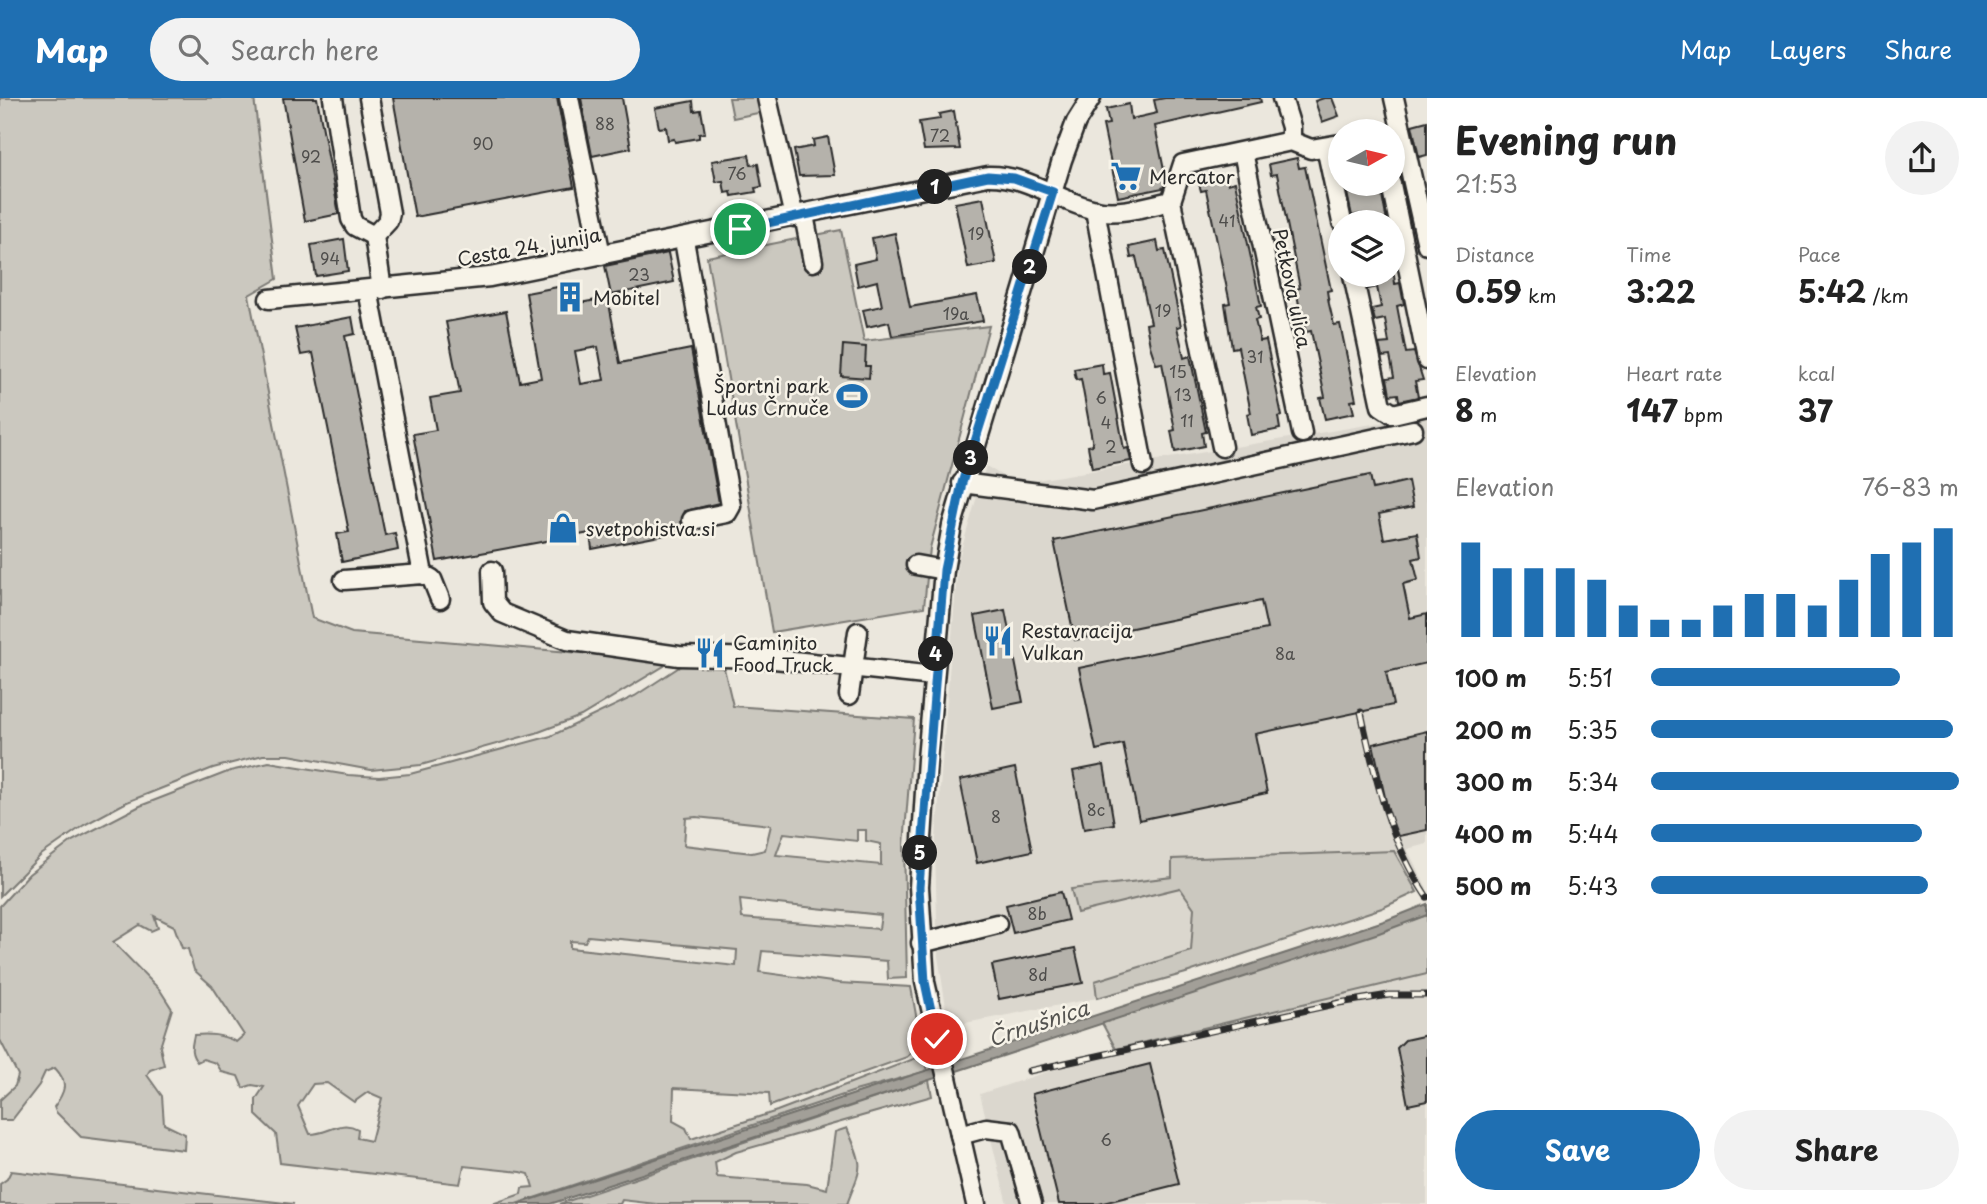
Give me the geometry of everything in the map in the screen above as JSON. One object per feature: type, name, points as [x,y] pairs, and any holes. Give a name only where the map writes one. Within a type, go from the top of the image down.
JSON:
[{"type":"street","points":[[333,98],[351,219],[355,226],[374,236]]},
{"type":"street","points":[[369,98],[390,213],[388,220],[374,236],[374,290],[423,574]]},
{"type":"street","points":[[569,98],[601,255]]},
{"type":"street","points":[[767,98],[813,262]]},
{"type":"street","points":[[1282,98],[1291,127],[1291,141]]},
{"type":"street","points":[[1394,98],[1427,245]]},
{"type":"street","points":[[976,1204],[925,982],[921,943],[921,842],[944,570],[962,483],[1060,167],[1076,122],[1089,99]]},
{"type":"street","points":[[1222,447],[1171,201],[1183,164],[1291,141],[1311,149],[1328,146]]},
{"type":"street","name":"Petkova ulica","points":[[1243,152],[1301,433]]},
{"type":"street","name":"Cesta 24. junija","points":[[269,299],[490,277],[684,240],[988,176],[1014,178],[1053,192]]},
{"type":"street","points":[[1053,192],[1095,210],[1112,212],[1171,201]]},
{"type":"street","points":[[1393,196],[1427,360]]},
{"type":"street","points":[[1095,210],[1143,465]]},
{"type":"street","points":[[684,240],[731,506],[727,513],[692,520]]},
{"type":"street","points":[[1356,287],[1381,406],[1393,414],[1427,406]]},
{"type":"street","points":[[962,483],[1093,500],[1413,430]]},
{"type":"street","points":[[916,565],[944,570]]},
{"type":"street","points":[[492,571],[493,602],[502,613],[567,640],[679,656],[765,658],[934,676]]},
{"type":"street","points":[[344,580],[423,574],[432,579],[440,599]]},
{"type":"street","points":[[849,695],[858,632]]},
{"type":"street","points":[[921,943],[998,924]]},
{"type":"street","points":[[960,1135],[986,1128],[1011,1131],[1031,1204]]},
{"type":"shaded area","points":[[0,98],[254,98],[277,279],[249,295],[312,618],[352,633],[662,660],[664,666],[581,716],[536,733],[421,765],[371,770],[289,755],[263,755],[213,768],[127,802],[84,825],[41,855],[0,896]]},
{"type":"shaded area","points":[[729,98],[760,98],[763,112],[733,118]]},
{"type":"shaded area","name":"Športni park Ludus Črnuče","points":[[841,230],[864,341],[989,326],[930,548],[924,607],[772,632],[707,257]]},
{"type":"shaded area","points":[[1427,415],[1427,844],[1407,849],[1427,888],[1417,892],[1393,851],[1172,859],[1172,876],[1071,890],[1077,913],[1180,888],[1194,908],[1191,951],[1095,981],[1097,998],[949,1026],[938,956],[935,852],[958,561],[986,466],[1011,481],[1031,481]]},
{"type":"shaded area","points":[[687,662],[723,664],[733,706],[914,719],[904,845],[907,978],[888,979],[887,961],[762,951],[759,972],[839,983],[911,987],[921,1043],[907,1057],[770,1106],[769,1093],[674,1088],[673,1121],[686,1128],[691,1139],[777,1111],[924,1055],[927,1071],[855,1091],[516,1204],[492,1204],[521,1194],[522,1188],[533,1187],[529,1174],[464,1166],[460,1184],[280,1163],[276,1134],[256,1115],[256,1099],[264,1087],[252,1085],[243,1088],[238,1076],[222,1072],[216,1063],[203,1059],[197,1062],[194,1058],[194,1035],[215,1035],[236,1042],[244,1035],[212,986],[194,970],[188,949],[182,948],[174,926],[154,916],[158,928],[151,931],[140,925],[113,942],[160,990],[172,1009],[160,1047],[164,1065],[150,1070],[147,1075],[162,1096],[164,1124],[185,1134],[184,1150],[81,1137],[54,1107],[64,1088],[62,1078],[55,1068],[45,1072],[39,1085],[12,1120],[0,1120],[0,1100],[15,1086],[18,1075],[0,1040],[0,906],[29,874],[72,841],[140,806],[230,771],[269,762],[348,775],[379,777],[410,774],[551,736],[635,696]],"holes":[[[696,817],[771,825],[765,850],[752,853],[684,845],[686,818]],[[857,830],[866,830],[866,841],[881,844],[881,865],[776,855],[784,833],[857,841]],[[740,900],[881,915],[879,929],[742,918]],[[588,936],[737,950],[736,966],[570,948],[570,941],[585,942]],[[327,1083],[354,1102],[368,1092],[382,1098],[371,1141],[357,1138],[358,1129],[352,1126],[340,1126],[310,1134],[298,1106],[313,1084]]]},
{"type":"shaded area","points":[[1394,851],[1417,892],[1382,908],[1186,973],[1097,998],[1095,981],[1191,951],[1194,908],[1180,888],[1077,913],[1071,889],[1172,877],[1172,859]]},
{"type":"shaded area","name":"Črnušnica","points":[[1427,904],[1427,915],[1379,933],[550,1204],[518,1204],[1387,920]]},
{"type":"shaded area","points":[[1427,915],[1427,974],[1116,1049],[1102,1023]]},
{"type":"shaded area","points":[[1427,974],[1427,1204],[1007,1204],[980,1094],[1116,1049]]},
{"type":"shaded area","points":[[929,1080],[932,1096],[736,1152],[715,1162],[717,1177],[807,1184],[827,1189],[835,1132],[847,1128],[857,1152],[859,1167],[847,1204],[656,1204],[622,1200],[620,1204],[559,1204]]},
{"type":"shaded area","points":[[11,1171],[294,1204],[0,1204],[0,1184],[7,1179]]},
{"type":"building","points":[[283,98],[317,98],[339,214],[305,221]]},
{"type":"building","points":[[393,98],[557,98],[574,187],[415,217]]},
{"type":"building","points":[[581,98],[622,98],[631,148],[592,156]]},
{"type":"building","points":[[1260,98],[1261,102],[1155,126],[1166,180],[1163,188],[1118,197],[1103,125],[1109,124],[1106,109],[1129,104],[1131,119],[1157,113],[1154,100]]},
{"type":"building","points":[[1332,98],[1339,116],[1322,122],[1315,101]]},
{"type":"building","points":[[693,101],[694,111],[701,110],[705,133],[699,134],[699,138],[675,142],[674,139],[668,140],[666,127],[659,128],[655,108]]},
{"type":"building","points":[[954,111],[960,149],[924,150],[919,122],[940,119],[939,114]]},
{"type":"building","points":[[1427,121],[1427,155],[1419,157],[1412,125]]},
{"type":"building","points":[[828,137],[835,175],[799,176],[794,150],[814,146],[813,140]]},
{"type":"building","points":[[749,155],[751,165],[758,164],[762,187],[755,188],[756,192],[732,196],[731,192],[725,193],[723,181],[716,182],[712,161]]},
{"type":"building","points":[[1297,158],[1299,168],[1305,167],[1328,276],[1328,287],[1331,290],[1327,291],[1329,304],[1334,325],[1340,324],[1356,400],[1351,401],[1354,413],[1325,419],[1320,398],[1325,397],[1311,331],[1306,332],[1300,310],[1296,289],[1300,288],[1277,174],[1271,175],[1269,164]]},
{"type":"building","points":[[1226,174],[1228,184],[1235,182],[1261,306],[1256,307],[1259,319],[1255,320],[1260,341],[1266,340],[1282,416],[1278,417],[1280,429],[1251,435],[1247,414],[1251,413],[1238,347],[1232,348],[1225,304],[1230,303],[1206,190],[1201,191],[1198,180]]},
{"type":"building","points":[[1348,196],[1382,196],[1385,210],[1351,210]]},
{"type":"building","points":[[983,198],[996,263],[968,268],[955,203]]},
{"type":"building","points":[[895,233],[910,307],[977,295],[983,321],[892,336],[889,322],[867,327],[863,310],[882,306],[877,281],[858,286],[854,264],[876,259],[872,238]]},
{"type":"building","points":[[344,239],[348,271],[316,276],[311,245]]},
{"type":"building","points":[[1157,241],[1159,251],[1165,250],[1181,326],[1177,327],[1184,358],[1190,356],[1206,432],[1202,433],[1204,446],[1175,452],[1171,431],[1175,430],[1162,363],[1156,364],[1150,346],[1146,324],[1151,323],[1136,257],[1131,258],[1129,247]]},
{"type":"building","points":[[668,253],[674,282],[611,295],[605,266]]},
{"type":"building","points":[[563,286],[565,294],[573,293],[574,304],[608,298],[620,363],[691,349],[719,503],[685,511],[681,522],[686,531],[592,549],[590,533],[437,561],[413,434],[436,430],[430,398],[460,393],[446,322],[506,311],[520,382],[541,378],[526,293]],"holes":[[[598,347],[604,380],[581,384],[575,351]]]},
{"type":"building","points":[[1377,287],[1401,287],[1404,304],[1397,306],[1406,353],[1414,352],[1423,380],[1415,381],[1418,397],[1399,401],[1398,394],[1390,395],[1387,378],[1394,377],[1390,356],[1382,357],[1379,344],[1389,343],[1385,319],[1375,321],[1372,309],[1381,307]]},
{"type":"building","points":[[352,317],[355,334],[345,336],[385,535],[395,533],[398,550],[342,562],[337,534],[349,532],[313,353],[301,355],[295,328]]},
{"type":"building","points":[[843,345],[866,347],[865,366],[870,366],[869,378],[841,376]]},
{"type":"building","points":[[1102,364],[1103,374],[1110,373],[1124,449],[1128,448],[1131,461],[1092,468],[1088,446],[1093,445],[1081,379],[1076,380],[1074,369]]},
{"type":"building","points":[[1370,475],[1373,489],[1408,481],[1413,507],[1379,514],[1384,539],[1417,533],[1421,557],[1413,559],[1418,580],[1403,584],[1410,618],[1427,614],[1427,663],[1386,672],[1393,705],[1255,734],[1267,793],[1139,820],[1123,744],[1096,750],[1079,668],[1267,629],[1261,601],[1075,640],[1054,541]]},
{"type":"building","points":[[1005,610],[1023,702],[993,708],[975,616]]},
{"type":"building","points":[[1427,731],[1427,830],[1394,837],[1373,744]]},
{"type":"building","points":[[1104,765],[1114,824],[1084,829],[1073,771]]},
{"type":"building","points":[[1015,768],[1032,851],[977,863],[960,780]]},
{"type":"building","points":[[1061,892],[1068,920],[1013,933],[1006,905]]},
{"type":"building","points":[[1075,948],[1083,983],[999,999],[992,965]]},
{"type":"building","points":[[1427,1035],[1427,1101],[1408,1105],[1397,1048],[1405,1040]]},
{"type":"building","points":[[1150,1064],[1179,1184],[1099,1204],[1059,1204],[1032,1094]]},
{"type":"railway","points":[[1361,712],[1378,785],[1393,831],[1427,897]]},
{"type":"railway","points":[[1029,1071],[1339,1003],[1389,995],[1427,995]]},
{"type":"place","name":"Mercator","points":[[1126,176]]},
{"type":"place","name":"Mobitel","points":[[570,297]]},
{"type":"place","name":"Športni park Ludus Črnuče","points":[[852,396]]},
{"type":"place","name":"svetpohistva.si","points":[[563,528]]},
{"type":"place","name":"Restavracija Vulkan","points":[[998,641]]},
{"type":"place","name":"Caminito Food Truck","points":[[710,653]]},
{"type":"route","points":[[740,229],[988,176],[1014,178],[1053,192],[962,483],[944,570],[919,887],[925,982],[937,1039]]}]
